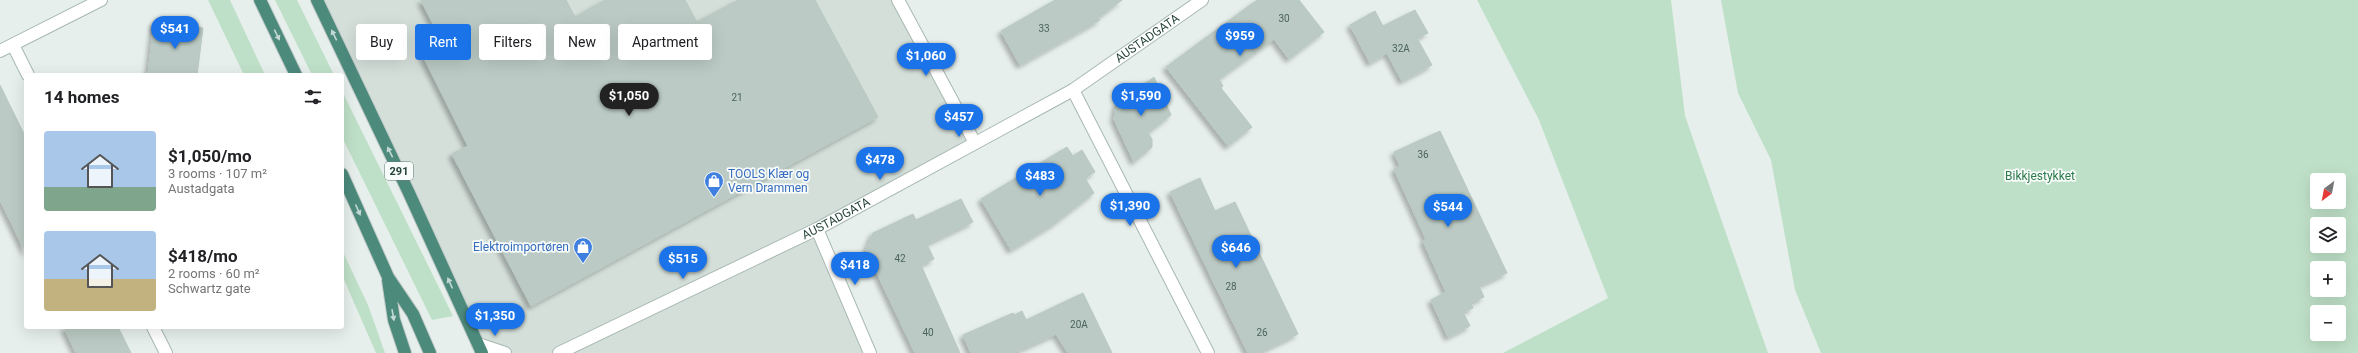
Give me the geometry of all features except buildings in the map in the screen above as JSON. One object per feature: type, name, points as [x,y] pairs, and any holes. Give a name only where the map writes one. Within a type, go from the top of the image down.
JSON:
[{"type":"highway","points":[[260,0],[295,73]]},
{"type":"highway","name":"291","points":[[317,0],[410,193],[480,348]]},
{"type":"highway","points":[[344,178],[388,277],[413,314],[430,353]]},
{"type":"highway","points":[[388,277],[394,320],[405,353]]},
{"type":"street","points":[[0,51],[101,0]]},
{"type":"street","points":[[898,0],[975,143]]},
{"type":"street","name":"AUSTADGATA","points":[[559,353],[817,228],[1073,90],[1202,0]]},
{"type":"street","points":[[13,45],[27,73]]},
{"type":"street","points":[[1073,90],[1208,353]]},
{"type":"street","points":[[817,228],[870,353]]},
{"type":"street","points":[[154,329],[166,353]]},
{"type":"street","points":[[480,348],[505,353]]},
{"type":"shaded area","points":[[321,0],[898,0],[975,143],[817,229],[870,353],[492,353],[478,344]]},
{"type":"green space","points":[[208,0],[230,0],[264,73],[243,73]]},
{"type":"green space","points":[[275,0],[297,0],[333,73],[311,73]]},
{"type":"green space","points":[[1477,0],[1671,0],[1685,116],[1768,353],[1503,353],[1608,298],[1539,120]]},
{"type":"green space","name":"Bikkjestykket","points":[[1721,0],[2358,0],[2358,353],[1821,353],[1795,290],[1771,160],[1738,93]]},
{"type":"green space","points":[[344,95],[453,316],[432,320],[344,141]]},
{"type":"green space","points":[[344,254],[368,305],[385,353],[376,353],[344,280]]},
{"type":"place","name":"TOOLS Klær og Vern Drammen","points":[[714,198]]},
{"type":"place","name":"Elektroimportøren","points":[[583,264]]}]
